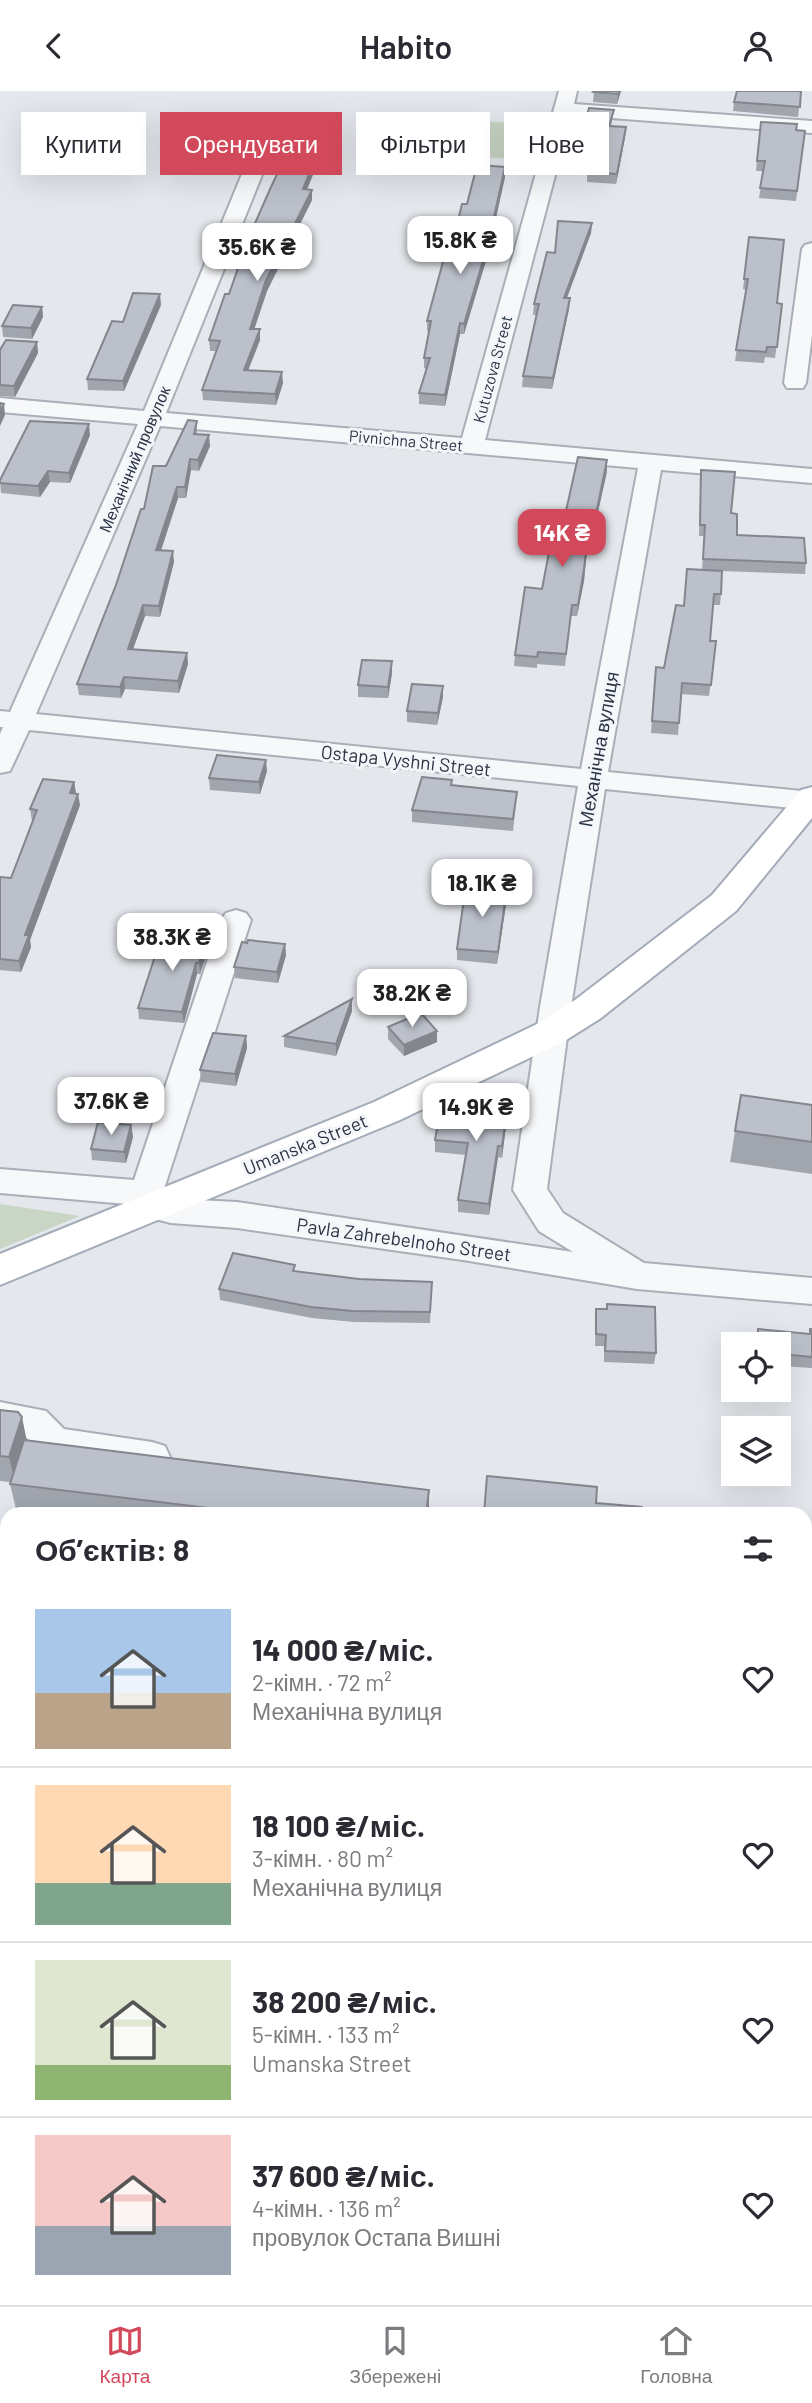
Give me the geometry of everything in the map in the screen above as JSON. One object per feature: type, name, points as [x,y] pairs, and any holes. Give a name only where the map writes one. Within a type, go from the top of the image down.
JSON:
[{"type":"main road","name":"Umanska Street","points":[[0,1270],[153,1198],[387,1111],[550,1033],[589,1009],[724,903],[811,799]]},
{"type":"street","points":[[566,100],[812,127]]},
{"type":"street","name":"Kutuzova Street","points":[[472,445],[566,100]]},
{"type":"street","name":"Механічний провулок","points":[[0,765],[11,720],[152,418],[252,175]]},
{"type":"street","points":[[795,383],[812,249]]},
{"type":"street","name":"Pivnichna Street","points":[[0,405],[812,476]]},
{"type":"street","name":"Механічна вулиця","points":[[637,1276],[551,1221],[530,1190],[550,1033],[592,779],[651,461]]},
{"type":"street","name":"Ostapa Vyshni Street","points":[[11,720],[811,799]]},
{"type":"street","points":[[153,1198],[236,920]]},
{"type":"street","name":"Pavla Zahrebelnoho Street","points":[[0,1181],[153,1198],[171,1211],[237,1215],[450,1245],[637,1276],[812,1290]]},
{"type":"street","points":[[0,1417],[33,1421],[54,1443],[190,1463]]},
{"type":"green space","points":[[490,122],[504,123],[504,158],[490,157]]},
{"type":"green space","points":[[0,1204],[80,1216],[0,1249]]},
{"type":"building","points":[[594,91],[619,91],[618,94]]},
{"type":"building","points":[[737,91],[801,91],[800,107],[734,102]]},
{"type":"building","points":[[589,108],[614,110],[609,126],[609,112],[588,112]]},
{"type":"building","points":[[761,122],[797,124],[796,130],[805,131],[797,191],[760,188],[765,161],[757,161]]},
{"type":"building","points":[[609,126],[626,127],[617,174],[609,173]]},
{"type":"building","points":[[490,166],[504,167],[488,244],[464,324],[460,323],[445,395],[419,393],[430,358],[424,358],[431,321],[427,321],[451,232],[456,229],[462,204],[467,204],[474,175],[490,175]]},
{"type":"building","points":[[277,175],[309,175],[303,189],[312,190],[266,280],[250,329],[260,329],[244,370],[282,372],[275,394],[202,390],[220,341],[209,340],[225,294],[229,294],[248,239]]},
{"type":"building","points":[[558,221],[592,223],[564,298],[570,298],[553,378],[523,376],[539,304],[534,304],[547,252],[555,253]]},
{"type":"building","points":[[749,237],[784,240],[777,303],[782,304],[777,347],[767,347],[766,352],[736,350],[748,279],[744,279]]},
{"type":"building","points":[[133,293],[160,294],[123,381],[87,379],[112,321],[123,322]]},
{"type":"building","points":[[13,305],[42,307],[31,328],[2,326]]},
{"type":"building","points":[[6,340],[37,342],[14,386],[0,385],[0,350]]},
{"type":"building","points":[[188,420],[197,421],[194,434],[209,435],[198,460],[190,459],[185,487],[177,487],[156,550],[173,551],[159,606],[143,605],[128,649],[187,653],[178,681],[124,677],[120,687],[77,684],[116,585],[141,509],[144,509],[153,466],[166,466]]},
{"type":"building","points":[[30,421],[89,424],[69,473],[48,471],[38,486],[0,483],[0,480]]},
{"type":"building","points":[[578,457],[607,460],[595,519],[590,518],[578,605],[572,605],[566,654],[538,652],[537,657],[515,655],[525,587],[542,589],[553,531],[562,529]]},
{"type":"building","points":[[701,470],[735,472],[731,513],[737,514],[737,535],[804,538],[806,563],[703,559],[705,525],[700,525]]},
{"type":"building","points":[[687,569],[722,571],[721,594],[714,594],[710,641],[716,641],[711,685],[682,683],[679,723],[652,721],[656,667],[664,668],[676,605],[684,606]]},
{"type":"building","points":[[362,660],[392,661],[388,687],[358,685]]},
{"type":"building","points":[[412,684],[443,686],[438,713],[407,711]]},
{"type":"building","points":[[217,755],[266,760],[259,782],[209,778]]},
{"type":"building","points":[[422,777],[452,780],[451,785],[517,792],[513,819],[412,810]]},
{"type":"building","points":[[43,779],[74,782],[70,793],[78,794],[25,935],[29,935],[19,961],[0,959],[0,877],[11,878],[37,810],[30,809]]},
{"type":"building","points":[[477,885],[507,887],[498,952],[457,949],[465,891],[476,892]]},
{"type":"building","points":[[162,935],[207,939],[199,963],[196,963],[182,1012],[138,1008]]},
{"type":"building","points":[[248,940],[285,944],[277,972],[234,967],[242,942],[247,943]]},
{"type":"building","points":[[352,999],[336,1044],[284,1036]]},
{"type":"building","points":[[421,1013],[437,1031],[404,1045],[388,1027]]},
{"type":"building","points":[[213,1033],[246,1036],[235,1074],[200,1070]]},
{"type":"building","points":[[741,1095],[812,1105],[812,1142],[735,1131]]},
{"type":"building","points":[[482,1096],[509,1098],[489,1204],[458,1200],[468,1143],[435,1140],[441,1105],[480,1109]]},
{"type":"building","points":[[98,1122],[131,1125],[124,1152],[91,1149]]},
{"type":"building","points":[[233,1253],[295,1265],[293,1271],[359,1279],[432,1282],[430,1312],[353,1311],[311,1307],[219,1289]]},
{"type":"building","points":[[607,1304],[655,1307],[656,1353],[605,1351],[606,1335],[596,1334],[596,1309],[607,1309]]},
{"type":"building","points":[[758,1329],[789,1332],[758,1332]]},
{"type":"building","points":[[812,1329],[812,1357],[791,1355],[791,1332],[810,1334]]},
{"type":"building","points":[[0,1410],[18,1412],[22,1417],[9,1457],[0,1456]]},
{"type":"building","points":[[24,1440],[429,1490],[427,1507],[201,1507],[10,1484]]},
{"type":"building","points":[[487,1476],[597,1487],[596,1503],[642,1507],[485,1507]]}]
